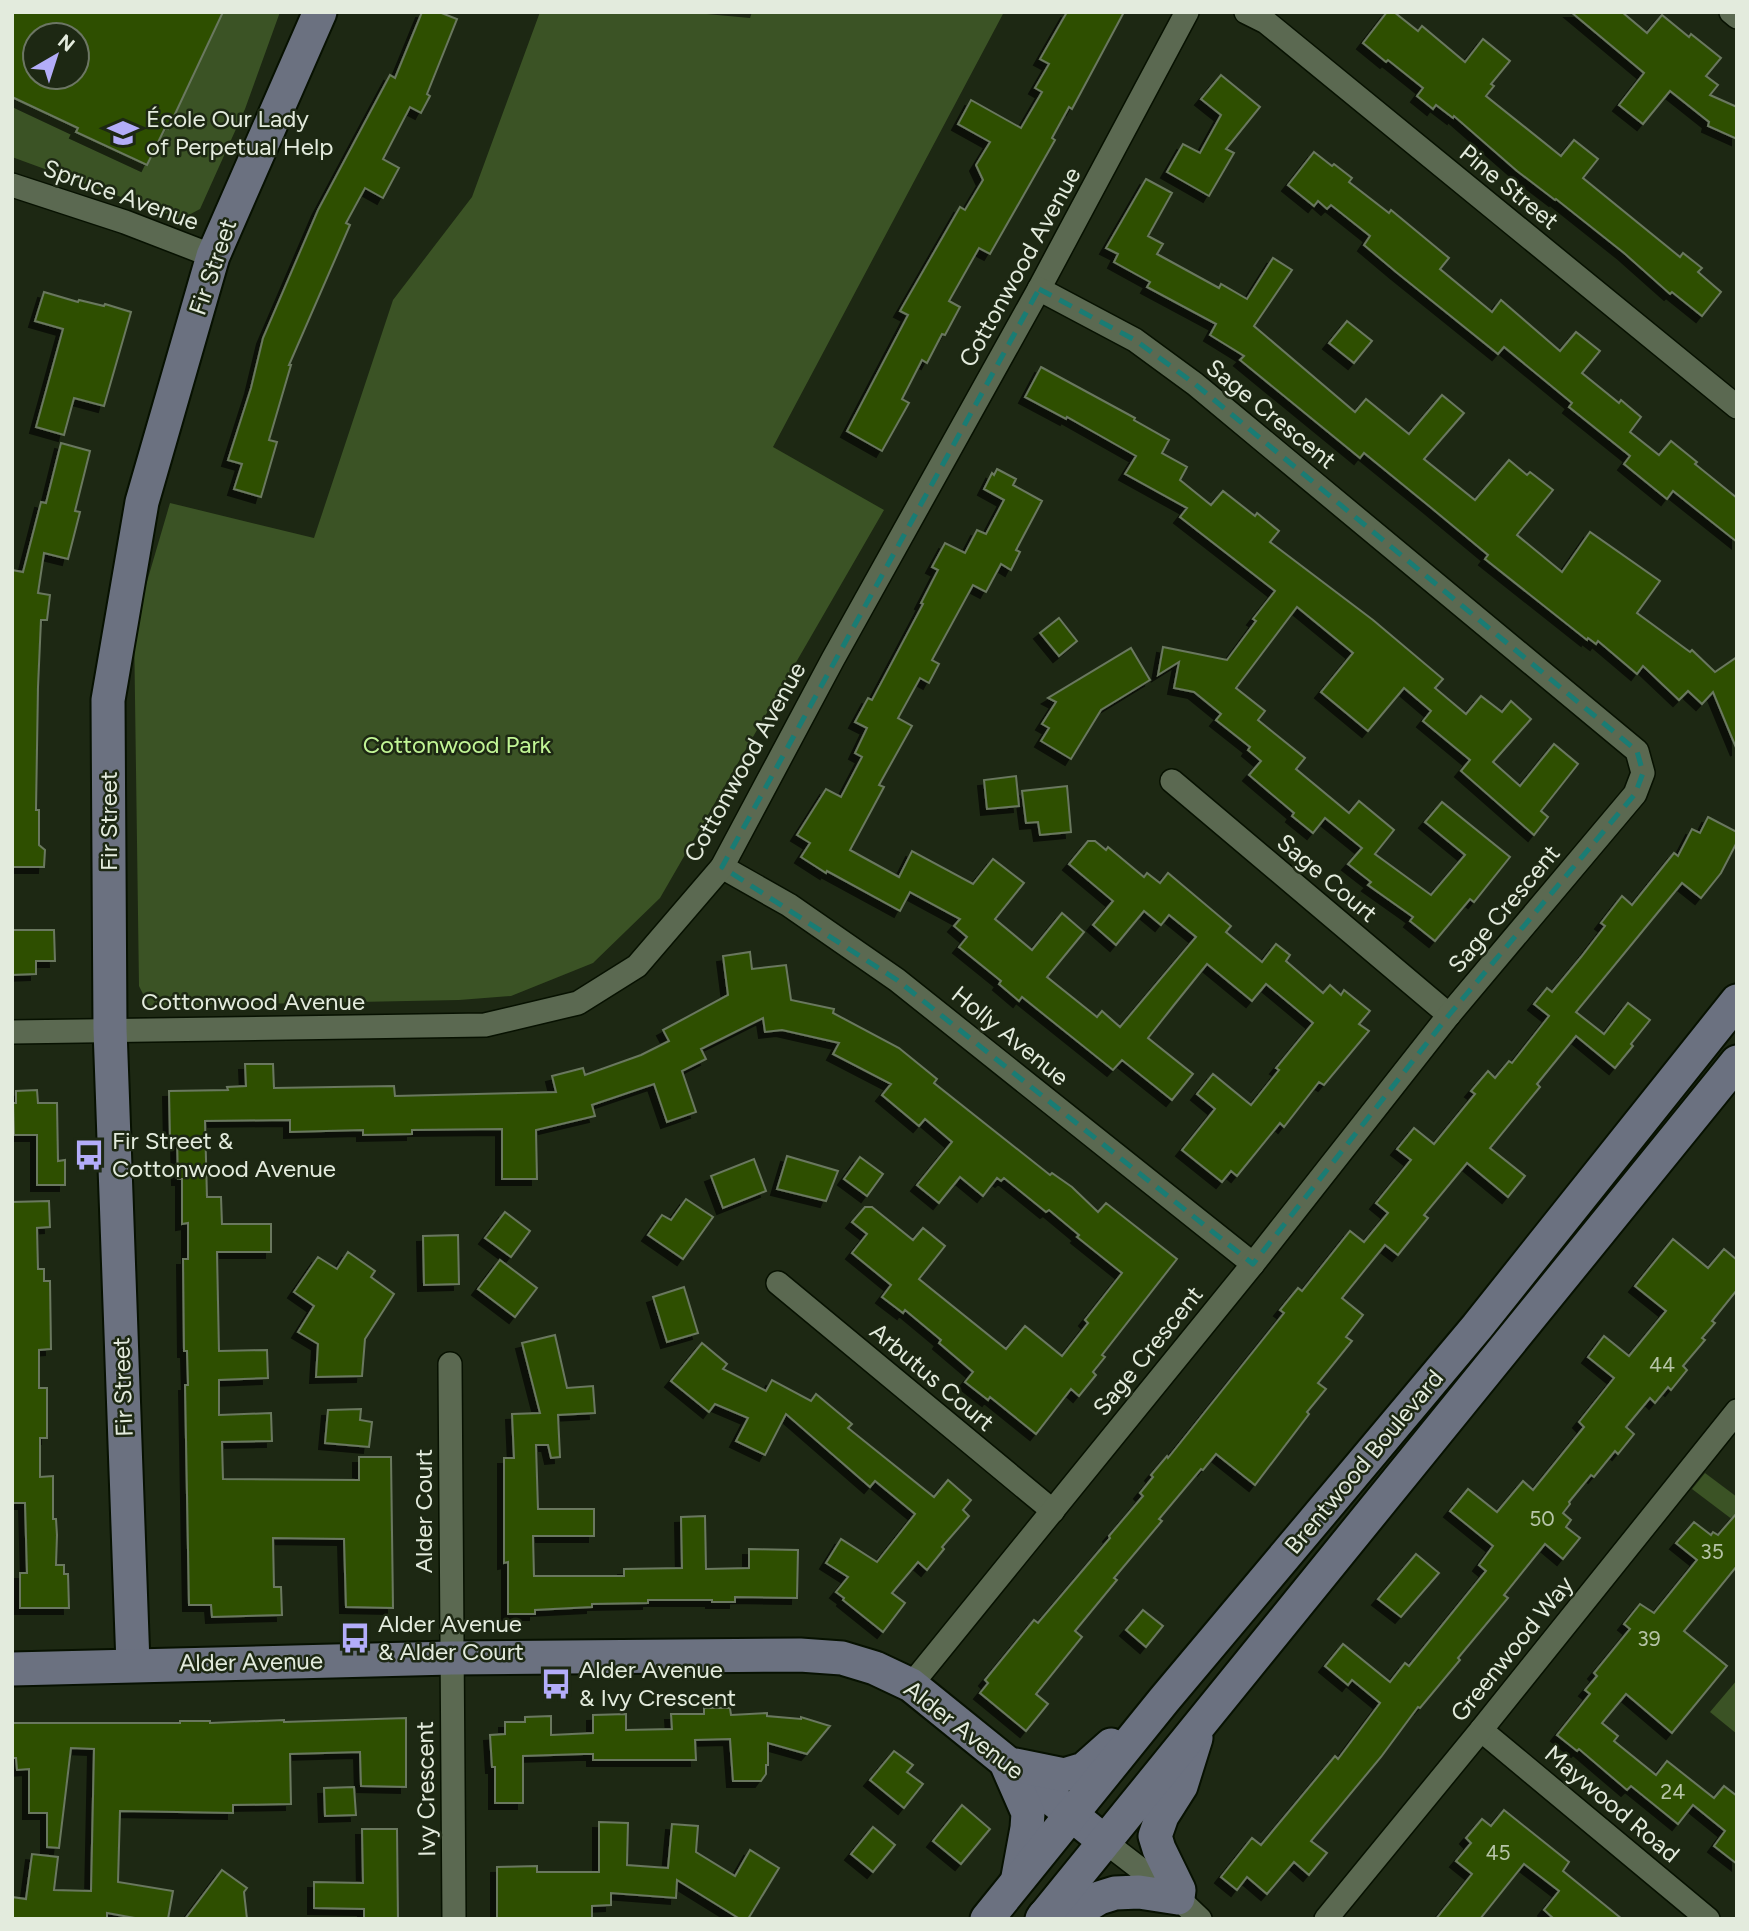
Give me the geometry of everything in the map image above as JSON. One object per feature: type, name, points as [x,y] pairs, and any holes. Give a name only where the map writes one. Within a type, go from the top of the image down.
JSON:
[{"type":"main road","name":"Fir Street","points":[[132,1664],[110,1029],[108,700],[142,502],[212,256],[320,12]]},
{"type":"main road","name":"Brentwood Boulevard","points":[[987,1919],[1164,1700],[1477,1327],[1737,1001]]},
{"type":"main road","name":"Brentwood Boulevard","points":[[1043,1917],[1737,1062]]},
{"type":"main road","name":"Alder Avenue","points":[[12,1669],[450,1658],[800,1655],[842,1658],[875,1668],[911,1685],[1104,1841]]},
{"type":"main road","points":[[1006,1763],[1064,1775],[1084,1769],[1164,1700]]},
{"type":"main road","points":[[1189,1908],[1158,1849],[1155,1836],[1162,1816],[1181,1786],[1201,1722]]},
{"type":"main road","points":[[1006,1763],[1028,1813],[1017,1882]]},
{"type":"main road","points":[[1043,1917],[1089,1904],[1099,1898],[1139,1892],[1189,1908]]},
{"type":"street","name":"Cottonwood Avenue","points":[[12,1032],[485,1025],[578,1003],[637,966],[722,867],[832,659],[1039,289],[1187,12]]},
{"type":"street","name":"Pine Street","points":[[1246,12],[1266,22],[1737,407]]},
{"type":"street","points":[[1731,12],[1737,17]]},
{"type":"street","name":"Spruce Avenue","points":[[12,184],[125,222],[212,256]]},
{"type":"street","name":"Sage Crescent","points":[[911,1685],[1253,1264],[1449,1015],[1635,793],[1643,773],[1637,751],[1195,384],[1135,340],[1039,289]]},
{"type":"street","name":"Sage Court","points":[[1172,781],[1449,1015]]},
{"type":"street","name":"Holly Avenue","points":[[722,867],[789,905],[897,980],[1253,1264]]},
{"type":"street","name":"Arbutus Court","points":[[778,1283],[1052,1511]]},
{"type":"street","name":"Alder Court","points":[[450,1364],[450,1658]]},
{"type":"street","name":"Greenwood Way","points":[[1326,1919],[1737,1411]]},
{"type":"street","name":"Ivy Crescent","points":[[450,1658],[454,1919]]},
{"type":"street","name":"Maywood Road","points":[[1481,1730],[1709,1919]]},
{"type":"street","name":"Alder Avenue","points":[[1104,1841],[1189,1908]]},
{"type":"highlighted area","points":[[1039,289],[1135,340],[1195,384],[1637,751],[1643,773],[1635,794],[1449,1015],[1253,1264],[897,980],[722,867]]},
{"type":"green space","name":"École Our Lady of Perpetual Help","points":[[12,12],[280,12],[245,109],[200,209],[181,219],[12,157]]},
{"type":"green space","name":"Cottonwood Park","points":[[540,12],[685,12],[750,18],[752,12],[1004,12],[773,447],[884,510],[660,898],[593,963],[511,996],[459,1000],[149,1006],[139,986],[134,626],[170,503],[314,538],[393,300],[472,197]]},
{"type":"green space","points":[[1705,1473],[1737,1497],[1737,1523],[1692,1489]]},
{"type":"green space","points":[[1737,1680],[1737,1734],[1710,1712]]},
{"type":"building","name":"École Our Lady of Perpetual Help","points":[[12,12],[223,12],[168,129],[165,128],[147,165],[76,132],[78,128],[12,97]]},
{"type":"building","points":[[422,12],[439,12],[457,19],[427,94],[430,96],[421,113],[410,107],[383,159],[399,168],[383,198],[365,188],[346,223],[350,225],[289,365],[269,440],[277,442],[261,497],[234,489],[242,464],[228,460],[251,388],[263,338],[318,210],[390,75],[395,78]]},
{"type":"building","points":[[1067,12],[1124,12],[990,254],[979,248],[949,301],[960,307],[927,363],[922,360],[902,399],[909,403],[882,451],[847,431],[908,315],[900,311],[960,207],[965,210],[983,180],[976,165],[990,142],[958,124],[971,100],[1021,128],[1042,92],[1035,88],[1049,64],[1040,59]]},
{"type":"building","points":[[1387,12],[1394,12],[1418,31],[1422,26],[1465,62],[1483,39],[1510,61],[1491,84],[1494,86],[1486,96],[1561,156],[1574,140],[1598,159],[1583,178],[1680,257],[1683,253],[1702,268],[1698,272],[1721,292],[1702,316],[1672,292],[1670,294],[1624,253],[1517,171],[1454,116],[1453,118],[1436,105],[1433,109],[1417,96],[1423,88],[1363,43]]},
{"type":"building","points":[[1571,12],[1622,12],[1647,33],[1662,15],[1689,37],[1691,34],[1721,58],[1706,76],[1718,85],[1710,95],[1737,107],[1737,139],[1708,126],[1709,122],[1670,91],[1643,124],[1619,105],[1644,73]]},
{"type":"building","points":[[1221,75],[1260,107],[1226,149],[1234,153],[1209,196],[1167,172],[1183,144],[1200,153],[1221,115],[1201,99]]},
{"type":"building","points":[[1314,152],[1352,178],[1349,182],[1389,213],[1391,210],[1449,258],[1440,269],[1492,312],[1501,300],[1560,351],[1576,332],[1600,351],[1582,373],[1641,417],[1630,432],[1659,455],[1671,441],[1737,498],[1737,542],[1673,491],[1667,499],[1624,464],[1630,456],[1569,407],[1572,403],[1504,347],[1498,354],[1364,245],[1370,236],[1331,205],[1327,209],[1318,201],[1314,206],[1288,185]]},
{"type":"building","points":[[1146,179],[1172,193],[1148,236],[1163,244],[1157,254],[1219,288],[1221,284],[1247,299],[1273,258],[1292,270],[1254,326],[1355,412],[1366,399],[1409,434],[1442,395],[1464,413],[1424,459],[1475,500],[1509,460],[1527,475],[1530,472],[1553,490],[1517,535],[1562,572],[1590,532],[1660,581],[1637,613],[1690,652],[1692,650],[1715,672],[1737,657],[1737,750],[1713,692],[1702,704],[1688,691],[1679,700],[1643,666],[1637,674],[1598,641],[1596,644],[1588,638],[1587,640],[1485,559],[1488,555],[1364,453],[1360,458],[1240,360],[1244,356],[1210,335],[1216,324],[1147,287],[1150,282],[1114,262],[1118,254],[1106,248]]},
{"type":"building","points":[[44,292],[78,302],[105,304],[131,312],[104,406],[74,398],[64,435],[36,427],[63,329],[35,321]]},
{"type":"building","points":[[1347,321],[1372,341],[1354,363],[1329,343]]},
{"type":"building","points":[[1041,367],[1135,418],[1134,420],[1169,440],[1162,453],[1187,467],[1180,480],[1211,505],[1223,491],[1279,531],[1270,542],[1373,620],[1443,679],[1435,688],[1466,714],[1481,696],[1502,712],[1511,701],[1531,719],[1493,762],[1520,786],[1554,744],[1578,764],[1541,811],[1548,817],[1534,835],[1461,771],[1470,760],[1423,721],[1431,711],[1404,688],[1368,731],[1321,692],[1353,653],[1297,607],[1236,688],[1265,711],[1258,720],[1305,758],[1296,769],[1349,813],[1359,801],[1394,830],[1375,854],[1431,895],[1465,855],[1425,822],[1442,802],[1510,857],[1474,902],[1470,899],[1435,941],[1410,921],[1413,917],[1368,885],[1371,882],[1348,864],[1362,848],[1325,818],[1313,833],[1249,775],[1261,761],[1248,750],[1250,747],[1216,720],[1221,714],[1194,692],[1174,688],[1179,662],[1158,675],[1163,647],[1227,660],[1275,591],[1180,517],[1187,508],[1125,474],[1136,456],[1025,397]]},
{"type":"building","points":[[61,443],[90,451],[75,511],[80,512],[68,559],[44,553],[38,593],[50,595],[47,620],[41,620],[38,687],[36,810],[39,810],[39,845],[45,850],[44,867],[12,867],[12,570],[23,572],[41,502],[46,503]]},
{"type":"building","points":[[997,469],[1016,479],[1013,485],[1042,501],[1016,550],[1020,552],[1011,570],[1001,564],[986,592],[973,585],[932,660],[939,664],[929,683],[920,678],[898,718],[912,726],[879,785],[884,787],[850,850],[899,877],[912,851],[973,884],[993,859],[1024,883],[995,919],[1032,950],[1062,913],[1084,932],[1047,977],[1097,1017],[1102,1011],[1120,1027],[1196,937],[1169,915],[1161,925],[1144,911],[1116,945],[1093,925],[1113,901],[1069,864],[1088,841],[1095,841],[1106,850],[1108,847],[1144,877],[1147,873],[1160,883],[1168,873],[1231,926],[1226,932],[1262,962],[1276,944],[1290,955],[1286,961],[1323,993],[1330,985],[1341,995],[1344,990],[1370,1011],[1359,1024],[1369,1031],[1324,1085],[1319,1082],[1284,1127],[1280,1123],[1237,1176],[1231,1171],[1222,1182],[1182,1150],[1215,1109],[1197,1094],[1213,1074],[1251,1105],[1279,1070],[1276,1068],[1313,1023],[1266,984],[1252,1001],[1207,964],[1148,1038],[1193,1074],[1172,1100],[1122,1060],[1113,1070],[1022,997],[1019,1001],[999,984],[1001,981],[959,947],[967,937],[954,926],[960,919],[910,892],[900,911],[801,857],[810,843],[797,835],[826,789],[841,797],[862,757],[855,753],[867,728],[855,722],[868,698],[872,700],[923,604],[921,603],[938,570],[932,567],[945,543],[965,553],[977,530],[986,534],[1004,500],[984,489]]},
{"type":"building","points":[[1059,618],[1077,641],[1059,656],[1040,633]]},
{"type":"building","points":[[1131,648],[1150,680],[1101,710],[1071,759],[1041,741],[1049,728],[1042,724],[1056,702],[1048,698]]},
{"type":"building","points":[[1016,776],[1019,806],[987,809],[984,780]]},
{"type":"building","points":[[1067,786],[1071,832],[1040,835],[1038,822],[1026,823],[1022,791]]},
{"type":"building","points":[[1708,817],[1737,832],[1737,842],[1721,873],[1701,898],[1682,883],[1576,1012],[1604,1034],[1628,1003],[1650,1020],[1631,1044],[1633,1046],[1615,1068],[1576,1036],[1537,1084],[1540,1087],[1490,1148],[1525,1176],[1508,1197],[1467,1163],[1424,1215],[1428,1218],[1398,1255],[1385,1245],[1342,1298],[1363,1315],[1346,1337],[1352,1341],[1318,1383],[1326,1389],[1307,1412],[1309,1414],[1255,1485],[1216,1454],[1203,1470],[1201,1469],[1159,1519],[1162,1521],[1114,1578],[1117,1580],[1075,1631],[1082,1637],[1036,1694],[1048,1704],[1026,1731],[980,1693],[988,1683],[985,1680],[1034,1620],[1038,1623],[1110,1538],[1143,1496],[1140,1493],[1153,1477],[1151,1475],[1167,1456],[1168,1458],[1284,1313],[1280,1310],[1298,1288],[1302,1291],[1350,1231],[1364,1242],[1388,1213],[1376,1203],[1411,1160],[1397,1149],[1414,1128],[1434,1144],[1475,1094],[1471,1091],[1488,1071],[1495,1078],[1509,1061],[1512,1063],[1549,1016],[1534,1004],[1547,988],[1552,992],[1581,957],[1605,926],[1601,923],[1622,896],[1632,905],[1674,853],[1678,856],[1692,829],[1700,833]]},
{"type":"building","points":[[12,930],[54,930],[55,961],[36,961],[36,974],[12,975]]},
{"type":"building","points":[[750,952],[752,969],[786,965],[791,1000],[834,1009],[833,1013],[899,1048],[937,1079],[934,1083],[1050,1175],[1052,1173],[1072,1187],[1098,1212],[1106,1203],[1177,1259],[1102,1355],[1105,1357],[1093,1372],[1096,1375],[1079,1396],[1071,1389],[1036,1434],[990,1397],[988,1400],[965,1382],[973,1372],[939,1343],[941,1340],[905,1310],[903,1313],[882,1297],[891,1285],[852,1253],[867,1234],[852,1222],[865,1207],[872,1207],[913,1240],[923,1228],[945,1246],[919,1279],[1006,1349],[1025,1326],[1062,1356],[1088,1323],[1085,1320],[1122,1273],[1077,1237],[1079,1235],[1049,1210],[1046,1212],[1004,1178],[1001,1181],[997,1178],[983,1196],[960,1177],[939,1203],[917,1185],[952,1142],[925,1119],[919,1126],[882,1095],[891,1084],[833,1054],[839,1043],[782,1030],[765,1032],[763,1018],[701,1049],[706,1059],[682,1071],[696,1112],[667,1122],[654,1084],[592,1105],[595,1116],[536,1130],[537,1179],[502,1179],[502,1129],[412,1130],[412,1134],[363,1135],[363,1130],[290,1132],[290,1120],[205,1121],[207,1197],[221,1197],[222,1224],[271,1224],[271,1252],[217,1252],[219,1351],[267,1350],[268,1378],[219,1380],[219,1415],[271,1413],[272,1441],[222,1442],[223,1479],[359,1480],[359,1457],[391,1457],[393,1608],[346,1607],[344,1539],[273,1538],[274,1587],[281,1587],[282,1615],[212,1617],[211,1605],[189,1605],[185,1385],[188,1385],[187,1351],[184,1351],[183,1259],[188,1259],[188,1223],[182,1224],[182,1179],[178,1179],[177,1138],[170,1138],[169,1091],[228,1090],[227,1087],[246,1086],[245,1064],[273,1064],[274,1088],[394,1086],[395,1096],[556,1092],[552,1076],[583,1068],[585,1075],[641,1055],[669,1041],[663,1030],[728,995],[723,956]]},
{"type":"building","points":[[37,1090],[38,1103],[57,1103],[58,1161],[65,1160],[65,1185],[37,1185],[37,1135],[14,1135],[13,1103],[16,1103],[16,1091]]},
{"type":"building","points":[[787,1156],[838,1171],[826,1201],[777,1189]]},
{"type":"building","points":[[860,1157],[883,1174],[867,1196],[844,1179]]},
{"type":"building","points":[[754,1159],[766,1191],[723,1208],[711,1176]]},
{"type":"building","points":[[686,1199],[713,1217],[683,1259],[648,1235],[662,1215],[671,1220]]},
{"type":"building","points":[[49,1201],[50,1227],[37,1228],[38,1269],[44,1269],[44,1281],[50,1281],[51,1349],[39,1350],[39,1388],[47,1388],[47,1438],[40,1438],[40,1477],[53,1476],[56,1565],[64,1565],[64,1574],[68,1574],[69,1608],[20,1608],[20,1573],[27,1573],[25,1503],[12,1503],[12,1202]]},
{"type":"building","points":[[505,1212],[530,1231],[511,1257],[485,1238]]},
{"type":"building","points":[[458,1235],[459,1284],[424,1285],[423,1236]]},
{"type":"building","points":[[1673,1239],[1708,1268],[1724,1249],[1737,1260],[1737,1290],[1712,1321],[1715,1323],[1702,1338],[1705,1340],[1683,1366],[1687,1370],[1671,1390],[1668,1387],[1655,1403],[1650,1398],[1626,1427],[1634,1434],[1618,1454],[1615,1451],[1594,1477],[1591,1475],[1569,1502],[1563,1513],[1571,1520],[1566,1527],[1580,1538],[1563,1559],[1545,1544],[1504,1595],[1508,1598],[1458,1658],[1460,1660],[1420,1708],[1418,1707],[1381,1757],[1311,1841],[1327,1853],[1309,1875],[1294,1862],[1267,1894],[1247,1877],[1237,1890],[1221,1877],[1252,1838],[1261,1845],[1335,1756],[1338,1759],[1380,1703],[1352,1680],[1348,1685],[1325,1666],[1343,1644],[1390,1682],[1405,1663],[1409,1666],[1486,1571],[1479,1565],[1493,1546],[1450,1511],[1468,1489],[1497,1512],[1523,1481],[1533,1490],[1584,1427],[1579,1422],[1614,1378],[1588,1357],[1604,1336],[1629,1356],[1666,1311],[1635,1286]]},
{"type":"building","points":[[348,1252],[375,1271],[371,1277],[394,1294],[365,1339],[362,1376],[316,1377],[318,1344],[298,1332],[314,1306],[294,1292],[318,1257],[337,1269]]},
{"type":"building","points":[[500,1260],[537,1288],[515,1317],[478,1289]]},
{"type":"building","points":[[684,1287],[698,1333],[667,1342],[653,1297]]},
{"type":"building","points":[[555,1335],[567,1388],[593,1386],[595,1413],[558,1415],[560,1457],[551,1458],[548,1445],[536,1445],[538,1509],[594,1509],[594,1536],[533,1536],[534,1576],[624,1576],[624,1569],[682,1568],[681,1517],[705,1516],[706,1569],[749,1568],[749,1549],[798,1550],[797,1598],[735,1597],[735,1602],[648,1600],[648,1603],[592,1604],[592,1607],[535,1610],[535,1614],[508,1614],[508,1562],[504,1563],[504,1458],[514,1458],[512,1414],[540,1413],[522,1343]]},
{"type":"building","points":[[702,1343],[727,1364],[723,1369],[766,1391],[772,1380],[811,1401],[816,1394],[852,1424],[848,1428],[934,1497],[948,1480],[971,1500],[963,1510],[969,1516],[942,1547],[944,1549],[927,1570],[918,1562],[892,1593],[905,1603],[883,1632],[836,1592],[848,1577],[826,1563],[841,1539],[877,1562],[915,1514],[875,1481],[870,1487],[786,1414],[765,1455],[736,1441],[748,1418],[715,1404],[709,1412],[671,1381]]},
{"type":"building","points":[[361,1409],[360,1420],[372,1422],[369,1447],[325,1443],[328,1410]]},
{"type":"building","points":[[1737,1513],[1737,1566],[1684,1631],[1727,1666],[1672,1733],[1626,1694],[1602,1723],[1618,1736],[1614,1741],[1656,1775],[1667,1761],[1714,1798],[1724,1786],[1737,1796],[1737,1864],[1714,1846],[1725,1831],[1693,1805],[1678,1824],[1631,1786],[1627,1790],[1579,1749],[1577,1751],[1557,1735],[1590,1694],[1585,1690],[1597,1676],[1594,1673],[1630,1629],[1624,1624],[1640,1604],[1654,1613],[1697,1560],[1676,1543],[1694,1522],[1711,1535],[1713,1532],[1718,1535]]},
{"type":"building","points":[[1416,1554],[1439,1573],[1401,1617],[1378,1599]]},
{"type":"building","points":[[1143,1610],[1163,1626],[1146,1647],[1126,1630]]},
{"type":"building","points":[[704,1708],[730,1708],[731,1715],[767,1713],[767,1716],[801,1717],[830,1726],[807,1754],[768,1743],[768,1765],[761,1781],[733,1781],[730,1739],[695,1740],[696,1760],[593,1760],[593,1754],[523,1756],[523,1803],[495,1803],[495,1767],[492,1767],[490,1735],[505,1734],[505,1722],[525,1722],[525,1717],[551,1716],[551,1735],[593,1733],[593,1715],[626,1714],[626,1730],[672,1729],[671,1714],[704,1714]]},
{"type":"building","points":[[406,1718],[406,1787],[361,1786],[360,1752],[290,1754],[291,1804],[233,1805],[233,1813],[120,1811],[118,1882],[173,1891],[168,1919],[140,1919],[107,1913],[107,1919],[12,1919],[12,1897],[26,1899],[32,1854],[58,1857],[54,1890],[91,1891],[94,1749],[71,1748],[59,1848],[47,1847],[47,1813],[29,1813],[29,1769],[17,1770],[16,1758],[12,1758],[12,1723],[210,1723]]},
{"type":"building","points":[[894,1751],[913,1765],[907,1772],[923,1784],[904,1808],[870,1780]]},
{"type":"building","points":[[354,1787],[356,1815],[325,1816],[324,1788]]},
{"type":"building","points":[[962,1805],[990,1829],[961,1864],[933,1841]]},
{"type":"building","points":[[1504,1810],[1569,1862],[1563,1871],[1622,1919],[1554,1919],[1544,1910],[1559,1891],[1524,1864],[1480,1919],[1436,1919],[1472,1874],[1456,1861],[1471,1843],[1466,1838],[1482,1819],[1491,1826]]},
{"type":"building","points":[[599,1822],[628,1823],[627,1865],[668,1868],[672,1824],[698,1826],[696,1852],[735,1876],[750,1850],[779,1868],[748,1919],[740,1919],[677,1880],[676,1898],[611,1893],[611,1905],[592,1906],[592,1919],[497,1919],[497,1867],[537,1866],[537,1872],[599,1872]]},
{"type":"building","points":[[873,1827],[895,1845],[873,1872],[851,1854]]},
{"type":"building","points":[[362,1829],[397,1829],[398,1919],[364,1919],[364,1909],[314,1908],[314,1882],[363,1883]]},
{"type":"building","points":[[222,1870],[247,1888],[244,1892],[247,1919],[185,1919]]},
{"type":"place","name":"École Our Lady of Perpetual Help","points":[[123,133]]},
{"type":"place","name":"Fir Street & Cottonwood Avenue","points":[[89,1155]]},
{"type":"place","name":"Alder Avenue & Alder Court","points":[[355,1638]]},
{"type":"place","name":"Alder Avenue & Ivy Crescent","points":[[556,1684]]}]
